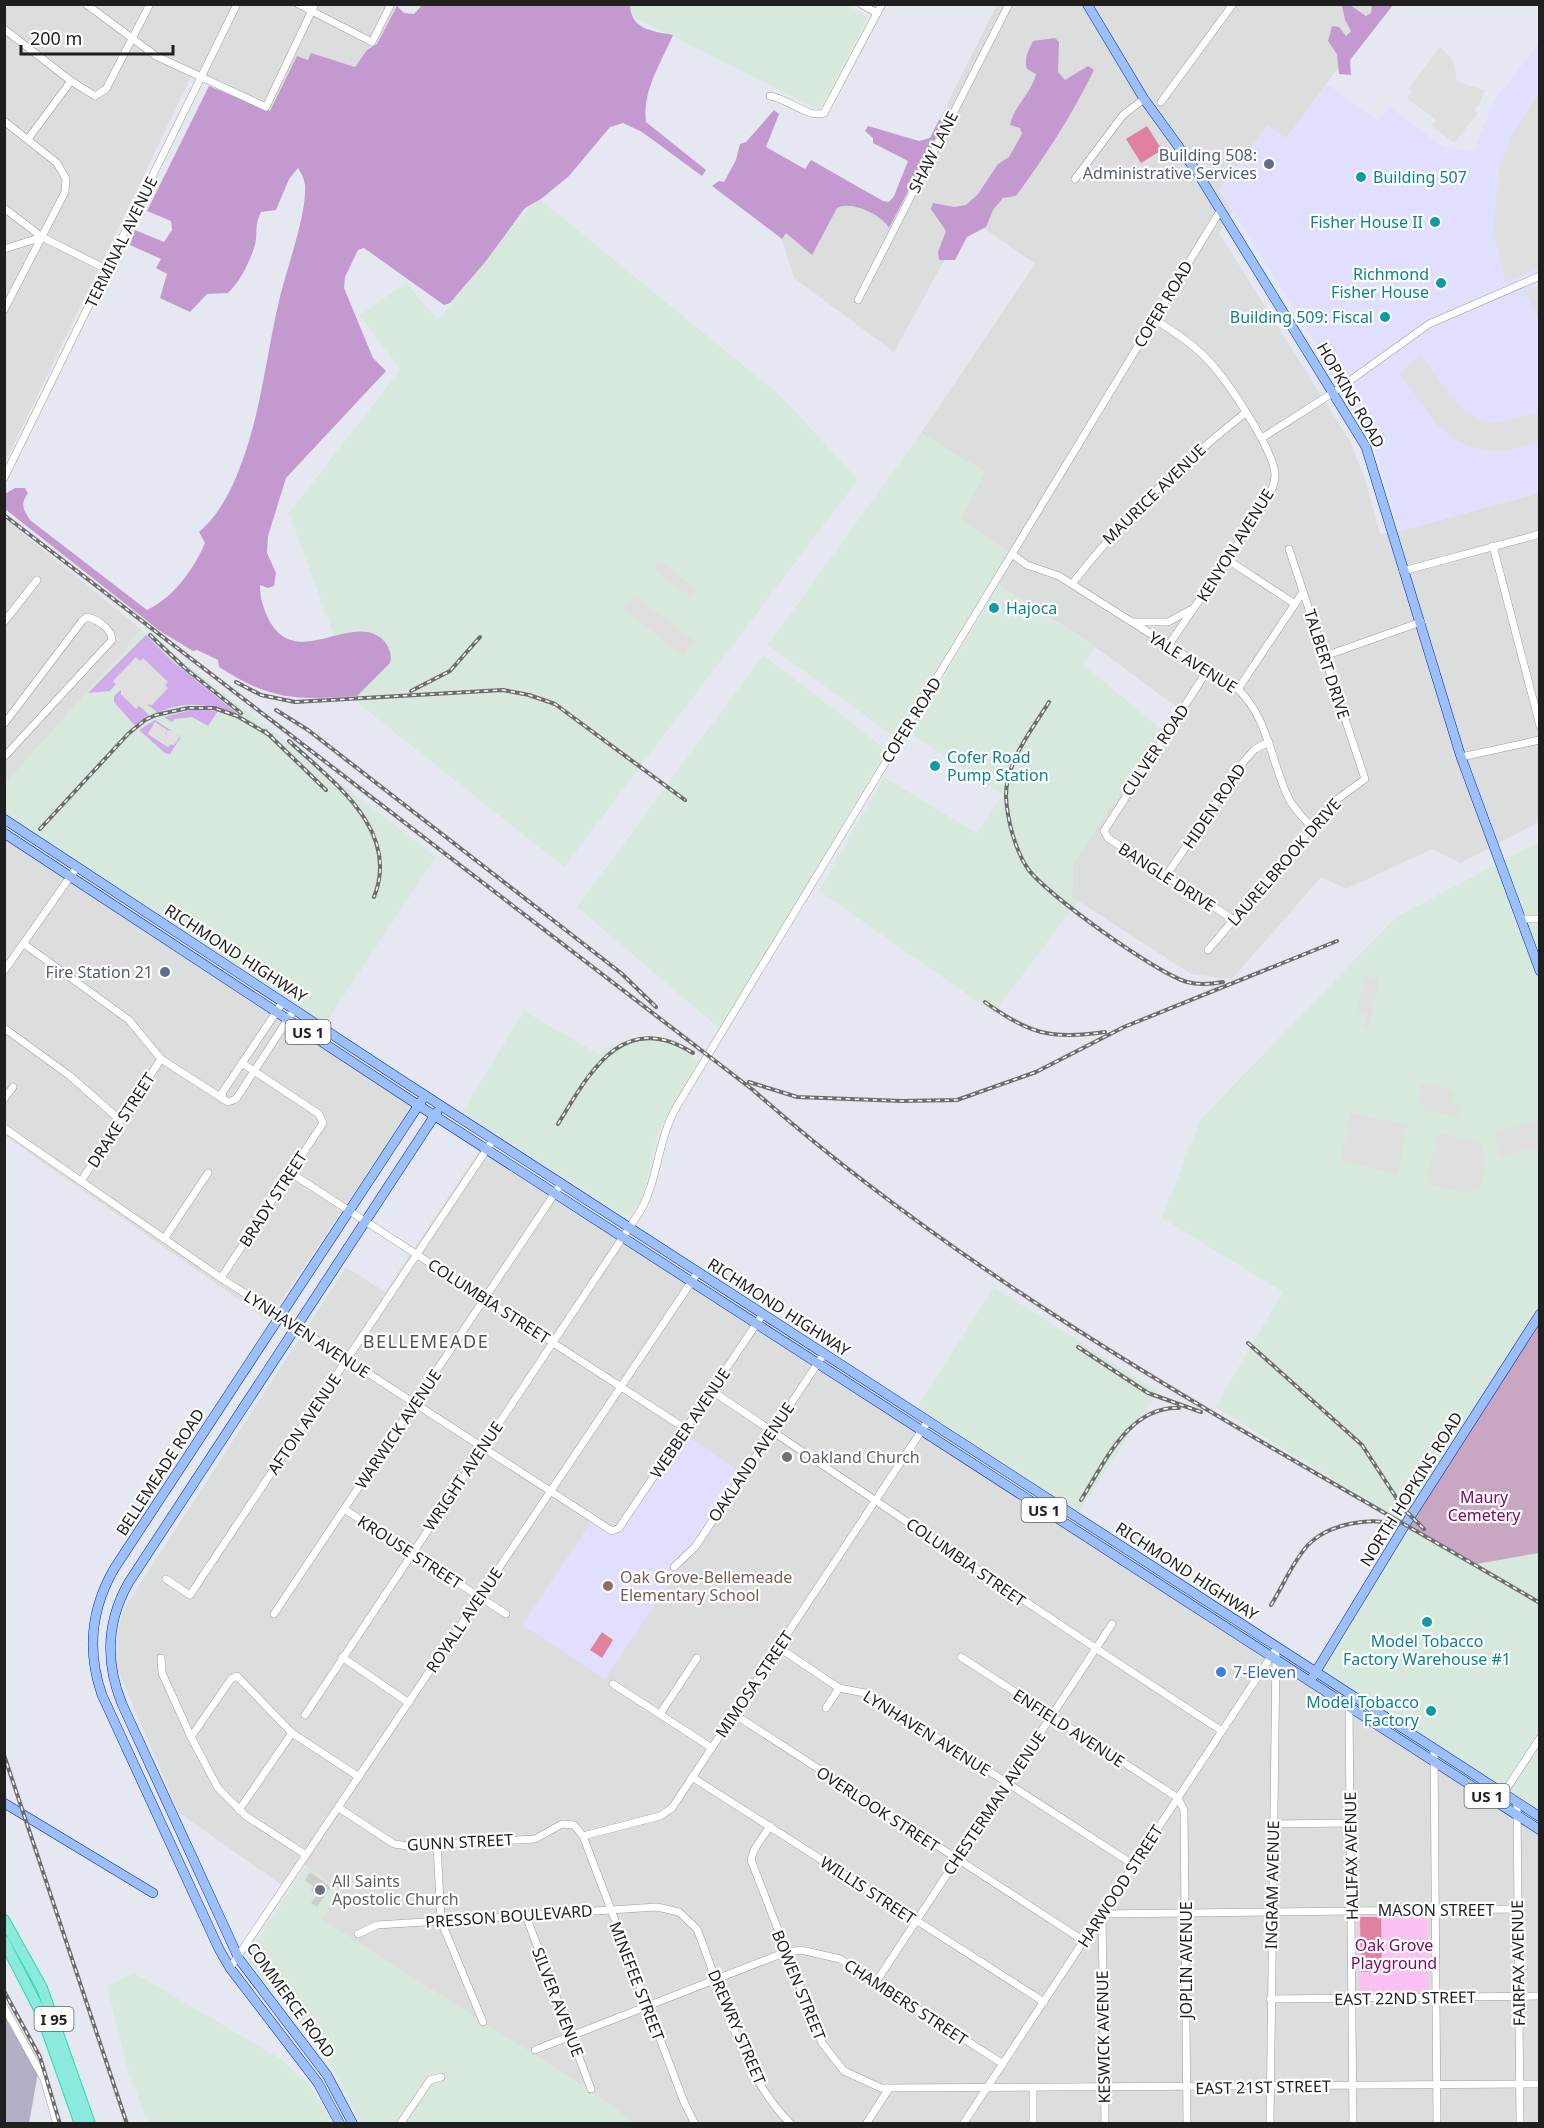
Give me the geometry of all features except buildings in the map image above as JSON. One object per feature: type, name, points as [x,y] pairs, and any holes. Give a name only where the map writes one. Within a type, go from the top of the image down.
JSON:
[{"type":"highway","name":"I 95","points":[[4,1920],[42,1988],[90,2124]]},
{"type":"highway","name":"I 95","points":[[4,1941],[40,2011],[80,2124]]},
{"type":"main road","name":"HOPKINS ROAD","points":[[1087,4],[1144,99],[1178,144],[1334,392],[1366,447],[1461,757],[1522,919]]},
{"type":"main road","name":"RICHMOND HIGHWAY","points":[[9,822],[493,1140],[1277,1647],[1434,1762],[1539,1830]]},
{"type":"main road","name":"RICHMOND HIGHWAY","points":[[5,834],[418,1105],[1273,1659],[1310,1682],[1434,1749],[1539,1817]]},
{"type":"main road","points":[[1522,919],[1539,971]]},
{"type":"main road","name":"BELLEMEADE ROAD","points":[[194,1897],[102,1695],[94,1660],[94,1621],[101,1594],[114,1569],[424,1095]]},
{"type":"main road","name":"BELLEMEADE ROAD","points":[[208,1893],[118,1695],[110,1660],[112,1624],[129,1582],[441,1106]]},
{"type":"main road","name":"NORTH HOPKINS ROAD","points":[[1310,1682],[1405,1525],[1539,1314]]},
{"type":"main road","points":[[4,1803],[153,1893]]},
{"type":"main road","name":"COMMERCE ROAD","points":[[208,1893],[238,1957],[326,2074],[353,2124]]},
{"type":"main road","name":"COMMERCE ROAD","points":[[194,1897],[230,1968],[318,2083],[340,2124]]},
{"type":"street","points":[[86,4],[131,40],[156,56],[266,107],[313,8]]},
{"type":"street","points":[[4,29],[91,95],[103,93],[150,4]]},
{"type":"street","name":"TERMINAL AVENUE","points":[[4,478],[237,4]]},
{"type":"street","points":[[298,4],[313,8],[372,42],[391,4]]},
{"type":"street","points":[[861,4],[877,13]]},
{"type":"street","points":[[770,96],[783,99],[814,114],[824,113],[882,4]]},
{"type":"street","name":"SHAW LANE","points":[[858,300],[1009,4]]},
{"type":"street","points":[[1161,102],[1233,4]]},
{"type":"street","points":[[28,139],[71,81]]},
{"type":"street","points":[[1075,179],[1123,115],[1144,99]]},
{"type":"street","points":[[4,121],[57,163],[66,179],[65,192],[4,310]]},
{"type":"street","points":[[4,208],[42,237],[108,270]]},
{"type":"street","name":"COFER ROAD","points":[[623,1238],[651,1191],[661,1139],[677,1106],[1220,212]]},
{"type":"street","points":[[4,249],[42,237]]},
{"type":"street","points":[[1262,438],[1334,392],[1439,318],[1539,276]]},
{"type":"street","name":"KENYON AVENUE","points":[[1154,320],[1180,335],[1215,368],[1262,438],[1274,465],[1273,489],[1228,560],[1168,646]]},
{"type":"street","name":"MAURICE AVENUE","points":[[1072,584],[1102,544],[1203,446],[1245,413]]},
{"type":"street","points":[[1403,571],[1539,534]]},
{"type":"street","points":[[1493,546],[1539,726]]},
{"type":"street","name":"TALBERT DRIVE","points":[[1289,549],[1365,779]]},
{"type":"street","name":"YALE AVENUE","points":[[1013,555],[1027,565],[1059,576],[1238,689],[1258,714],[1289,799],[1311,827]]},
{"type":"street","points":[[1228,560],[1295,604]]},
{"type":"street","points":[[4,622],[37,580]]},
{"type":"street","points":[[1238,689],[1303,592]]},
{"type":"street","points":[[1130,622],[1143,624],[1168,621],[1196,606]]},
{"type":"street","points":[[4,724],[82,621],[87,617],[96,619],[110,631],[112,640],[4,757]]},
{"type":"street","points":[[1325,656],[1420,622]]},
{"type":"street","name":"CULVER ROAD","points":[[1104,831],[1207,671]]},
{"type":"street","points":[[1461,757],[1539,740]]},
{"type":"street","name":"HIDEN ROAD","points":[[1166,876],[1245,760],[1255,749],[1269,742]]},
{"type":"street","points":[[4,743],[12,748]]},
{"type":"street","name":"LAURELBROOK DRIVE","points":[[1209,950],[1311,827],[1335,801],[1365,779]]},
{"type":"street","points":[[5,834],[9,822]]},
{"type":"street","name":"BANGLE DRIVE","points":[[1104,831],[1108,838],[1234,920]]},
{"type":"street","points":[[4,971],[77,867]]},
{"type":"street","points":[[1522,919],[1539,919]]},
{"type":"street","points":[[24,944],[129,1020],[162,1059],[228,1102],[234,1101],[294,1010]]},
{"type":"street","points":[[222,1099],[222,1093],[282,1002]]},
{"type":"street","points":[[4,1028],[70,1076],[120,1120]]},
{"type":"street","name":"DRAKE STREET","points":[[81,1181],[162,1059]]},
{"type":"street","points":[[242,1063],[254,1071]]},
{"type":"street","name":"BRADY STREET","points":[[221,1278],[291,1173],[323,1120],[319,1114],[254,1071]]},
{"type":"street","points":[[4,1099],[13,1087]]},
{"type":"street","name":"LYNHAVEN AVENUE","points":[[4,1128],[221,1278],[610,1531],[616,1531]]},
{"type":"street","name":"AFTON AVENUE","points":[[166,1579],[190,1595],[493,1140]]},
{"type":"street","points":[[164,1239],[208,1173]]},
{"type":"street","name":"COLUMBIA STREET","points":[[291,1173],[686,1429]]},
{"type":"street","name":"WARWICK AVENUE","points":[[274,1614],[561,1184]]},
{"type":"street","name":"WRIGHT AVENUE","points":[[305,1715],[623,1238]]},
{"type":"street","name":"ROYALL AVENUE","points":[[230,1968],[698,1272]]},
{"type":"street","name":"WEBBER AVENUE","points":[[616,1531],[763,1314]]},
{"type":"street","name":"OAKLAND AVENUE","points":[[674,1567],[695,1546],[824,1354]]},
{"type":"street","name":"COLUMBIA STREET","points":[[712,1391],[1222,1731]]},
{"type":"street","name":"MIMOSA STREET","points":[[583,1836],[664,1814],[672,1809],[928,1421]]},
{"type":"street","name":"KROUSE STREET","points":[[344,1509],[506,1614]]},
{"type":"street","name":"CHESTERMAN AVENUE","points":[[876,1982],[1112,1624]]},
{"type":"street","name":"LYNHAVEN AVENUE","points":[[778,1647],[839,1688],[870,1694],[1134,1865]]},
{"type":"street","name":"INGRAM AVENUE","points":[[1270,2124],[1273,1659],[1277,1647]]},
{"type":"street","points":[[342,1657],[409,1703]]},
{"type":"street","name":"ENFIELD AVENUE","points":[[961,1657],[1178,1798]]},
{"type":"street","points":[[161,1658],[162,1673],[191,1737],[218,1788],[239,1810],[306,1855]]},
{"type":"street","points":[[660,1714],[697,1659]]},
{"type":"street","name":"HARWOOD STREET","points":[[963,2124],[1256,1680],[1273,1659]]},
{"type":"street","points":[[191,1737],[231,1679],[237,1676],[292,1733],[359,1777]]},
{"type":"street","points":[[1256,1680],[1267,1677],[1274,1685]]},
{"type":"street","points":[[613,1684],[712,1748]]},
{"type":"street","points":[[826,1708],[839,1688]]},
{"type":"street","name":"HALIFAX AVENUE","points":[[1352,1703],[1350,1823],[1353,2124]]},
{"type":"street","name":"OVERLOOK STREET","points":[[734,1714],[1084,1941]]},
{"type":"street","points":[[239,1810],[292,1733]]},
{"type":"street","points":[[1503,1794],[1539,1738]]},
{"type":"street","points":[[1434,1749],[1437,2124]]},
{"type":"street","name":"WILLIS STREET","points":[[692,1777],[1044,2002]]},
{"type":"street","name":"JOPLIN AVENUE","points":[[1178,1798],[1184,1810],[1187,2124]]},
{"type":"street","name":"FAIRFAX AVENUE","points":[[1516,1803],[1520,2124]]},
{"type":"street","name":"GUNN STREET","points":[[339,1808],[398,1845],[535,1839],[567,1823],[574,1825],[583,1836]]},
{"type":"street","points":[[1272,1824],[1350,1823]]},
{"type":"street","name":"BOWEN STREET","points":[[770,1826],[754,1851],[752,1860],[816,2031],[830,2054],[850,2075],[888,2090],[986,2090]]},
{"type":"street","name":"MINEFEE STREET","points":[[583,1836],[646,2005],[695,2124]]},
{"type":"street","points":[[437,1844],[441,1921],[483,2022]]},
{"type":"street","name":"PRESSON BOULEVARD","points":[[358,1934],[377,1925],[666,1907],[679,1912],[694,1924]]},
{"type":"street","name":"MASON STREET","points":[[1102,1914],[1517,1909]]},
{"type":"street","name":"KESWICK AVENUE","points":[[1102,1914],[1105,2124]]},
{"type":"street","name":"SILVER AVENUE","points":[[526,1916],[591,2089]]},
{"type":"street","name":"DREWRY STREET","points":[[694,1924],[752,2071],[765,2093],[791,2124]]},
{"type":"street","name":"CHAMBERS STREET","points":[[535,2050],[646,2005],[798,1949],[824,1953],[840,1959],[1003,2064]]},
{"type":"street","name":"EAST 22ND STREET","points":[[1270,1999],[1539,1996]]},
{"type":"street","points":[[4,2007],[45,2079],[57,2124]]},
{"type":"street","points":[[400,2124],[430,2080],[441,2077]]},
{"type":"street","name":"EAST 21ST STREET","points":[[986,2090],[1539,2084]]},
{"type":"street","points":[[1033,2089],[1033,2124]]},
{"type":"street","points":[[866,2124],[888,2090]]},
{"type":"shaded area","points":[[423,4],[630,5],[634,20],[644,28],[673,35],[650,88],[646,122],[706,170],[702,176],[642,132],[623,123],[610,127],[569,176],[541,199],[525,208],[486,261],[450,303],[444,305],[364,248],[358,250],[345,277],[344,288],[373,358],[386,371],[286,478],[268,536],[267,553],[276,573],[274,586],[268,588],[260,585],[260,590],[267,616],[281,635],[295,641],[310,641],[342,634],[373,633],[385,642],[391,660],[357,696],[300,698],[285,696],[238,678],[219,667],[218,660],[197,650],[193,651],[160,631],[5,509],[5,494],[15,488],[25,488],[28,493],[23,506],[30,520],[147,610],[157,605],[182,582],[205,543],[199,532],[224,502],[247,447],[258,406],[279,301],[303,211],[304,180],[298,168],[289,179],[276,210],[261,212],[253,251],[237,283],[228,293],[207,294],[190,312],[160,298],[167,274],[156,268],[161,259],[130,245],[135,230],[164,242],[172,230],[171,221],[147,211],[209,86],[270,111],[297,56],[308,60],[311,53],[355,67],[367,50],[377,44],[397,6],[404,13],[414,14]]},
{"type":"shaded area","points":[[5,5],[398,5],[358,79],[278,115],[193,73],[5,463]]},
{"type":"shaded area","points":[[630,5],[846,5],[862,13],[867,19],[823,105],[818,109],[630,15]]},
{"type":"shaded area","points":[[997,5],[1384,5],[1286,139],[1268,125],[1219,189],[1232,212],[1219,233],[1351,443],[1366,483],[1380,534],[1400,531],[1539,493],[1539,822],[1461,863],[1432,849],[1346,889],[1321,877],[1232,979],[1191,974],[1072,897],[1073,864],[1177,707],[1087,641],[999,585],[1012,555],[961,519],[985,472],[921,433],[1035,264],[968,217],[894,352],[794,278],[782,239],[815,174],[892,213]]},
{"type":"shaded area","points":[[1342,5],[1350,5],[1366,16],[1371,13],[1372,5],[1393,5],[1350,60],[1351,75],[1339,74],[1337,54],[1328,41],[1332,26],[1339,27],[1346,36],[1351,31],[1345,20]]},
{"type":"shaded area","points":[[1055,38],[1059,42],[1058,72],[1065,80],[1088,66],[1094,70],[1058,135],[1016,196],[1003,198],[993,210],[986,227],[967,237],[955,260],[939,260],[938,252],[946,231],[931,209],[933,203],[954,207],[966,205],[978,194],[998,164],[1009,157],[1022,134],[1020,128],[1010,125],[1012,118],[1036,74],[1027,69],[1028,51],[1033,41]]},
{"type":"shaded area","points":[[1539,43],[1539,493],[1400,531],[1370,429],[1219,189],[1268,125],[1286,138],[1327,84],[1378,121],[1390,107],[1443,147],[1473,152],[1494,101]]},
{"type":"shaded area","points":[[1440,47],[1453,60],[1457,82],[1484,90],[1480,104],[1474,110],[1478,113],[1454,143],[1432,126],[1436,120],[1407,98],[1412,92],[1409,88]]},
{"type":"shaded area","points":[[1539,93],[1539,268],[1505,282],[1493,228],[1499,168],[1510,137]]},
{"type":"shaded area","points":[[774,110],[779,114],[766,147],[805,169],[811,160],[883,201],[889,202],[894,196],[908,161],[873,143],[873,138],[865,131],[868,126],[919,141],[930,138],[939,120],[944,121],[889,228],[880,218],[866,210],[850,206],[837,208],[812,255],[786,233],[782,239],[712,186],[719,181],[724,182],[736,160],[740,144],[746,142]]},
{"type":"shaded area","points":[[1147,126],[1162,150],[1141,163],[1126,139]]},
{"type":"shaded area","points":[[537,197],[781,396],[858,480],[564,867],[359,704],[289,513],[400,370],[360,315],[406,283],[438,320]]},
{"type":"shaded area","points":[[1539,285],[1539,319],[1524,292]]},
{"type":"shaded area","points":[[1421,355],[1453,399],[1467,413],[1479,420],[1497,422],[1539,413],[1539,442],[1506,451],[1489,451],[1470,447],[1454,439],[1437,425],[1399,373]]},
{"type":"shaded area","points":[[921,433],[985,472],[961,519],[1010,554],[895,737],[768,645]]},
{"type":"shaded area","points":[[5,519],[142,630],[5,784]]},
{"type":"shaded area","points":[[660,561],[696,590],[691,597],[653,569]]},
{"type":"shaded area","points":[[999,585],[1095,647],[1084,665],[1162,730],[1073,864],[1072,897],[1078,901],[994,1013],[819,891],[884,777],[976,833],[1003,795],[910,733]]},
{"type":"shaded area","points":[[635,596],[695,641],[683,656],[623,608]]},
{"type":"shaded area","points":[[142,630],[436,857],[325,1024],[5,813],[5,784]]},
{"type":"shaded area","points":[[146,635],[172,661],[239,715],[219,708],[198,705],[178,706],[158,713],[147,704],[152,705],[167,688],[143,659],[113,682],[116,684],[110,691],[88,693]]},
{"type":"shaded area","points":[[763,655],[887,750],[720,1029],[577,907]]},
{"type":"shaded area","points":[[136,657],[140,661],[143,658],[168,682],[165,685],[168,688],[152,705],[149,702],[143,709],[139,706],[136,709],[121,694],[123,692],[113,681]]},
{"type":"shaded area","points":[[121,690],[121,694],[136,708],[139,705],[150,716],[135,726],[114,702],[114,696]]},
{"type":"shaded area","points":[[195,709],[218,711],[208,726],[192,717],[175,719],[172,722],[164,717]]},
{"type":"shaded area","points":[[155,720],[172,731],[168,730],[167,734],[170,736],[165,734],[167,730],[155,722],[148,734],[168,747],[171,744],[174,745],[180,737],[177,734],[181,737],[170,754],[165,753],[139,730]]},
{"type":"shaded area","points":[[155,722],[167,730],[165,734],[169,737],[166,733],[168,730],[180,737],[174,745],[171,744],[168,747],[148,734]]},
{"type":"shaded area","points":[[4,831],[415,1102],[268,1320],[5,1136]]},
{"type":"shaded area","points":[[1539,842],[1539,1316],[1476,1564],[1539,1553],[1539,1824],[1312,1678],[1406,1524],[1215,1407],[1283,1292],[1162,1218],[1200,1120],[1396,917]]},
{"type":"shaded area","points":[[1365,976],[1379,979],[1368,1030],[1363,1029],[1366,1014],[1357,1012]]},
{"type":"shaded area","points":[[524,1011],[600,1055],[611,1046],[632,1038],[665,1036],[699,1061],[658,1133],[643,1198],[630,1216],[623,1215],[462,1112]]},
{"type":"shaded area","points":[[1421,1083],[1453,1091],[1451,1103],[1460,1105],[1458,1117],[1424,1110],[1425,1105],[1416,1103]]},
{"type":"shaded area","points":[[1351,1113],[1408,1125],[1397,1174],[1340,1161]]},
{"type":"shaded area","points":[[1539,1119],[1539,1147],[1499,1157],[1494,1133]]},
{"type":"shaded area","points":[[1442,1133],[1480,1142],[1487,1159],[1480,1187],[1470,1189],[1469,1194],[1426,1184],[1437,1134]]},
{"type":"shaded area","points":[[483,1145],[1539,1824],[1539,2123],[633,2123],[602,2098],[321,1919],[340,1890],[299,1861],[282,1885],[179,1813],[115,1663],[117,1636],[123,1610],[346,1267],[385,1292]]},
{"type":"shaded area","points":[[994,1287],[1158,1391],[1079,1512],[917,1407]]},
{"type":"shaded area","name":"Oak Grove-Bellemeade Elementary School","points":[[683,1433],[743,1474],[605,1679],[522,1625],[593,1519],[616,1531]]},
{"type":"shaded area","points":[[602,1632],[613,1640],[602,1658],[590,1650]]},
{"type":"shaded area","points":[[306,1866],[340,1890],[321,1919],[602,2098],[633,2123],[360,2123],[326,2058],[246,1957]]},
{"type":"shaded area","name":"All Saints Apostolic Church","points":[[310,1872],[331,1887],[317,1907],[311,1903],[317,1895],[311,1891],[313,1886],[305,1880]]},
{"type":"shaded area","points":[[1360,1917],[1381,1917],[1382,1971],[1361,1972]]},
{"type":"shaded area","points":[[134,1973],[281,2059],[309,2085],[333,2123],[148,2123],[127,2067],[107,1986]]},
{"type":"shaded area","points":[[4,2013],[38,2073],[29,2123],[5,2123]]},
{"type":"green space","name":"Maury Cemetery","points":[[1539,1316],[1539,1553],[1476,1564],[1406,1524]]},
{"type":"green space","name":"Oak Grove Playground","points":[[1358,1916],[1428,1916],[1429,1992],[1359,1993]]},
{"type":"railway","points":[[4,515],[753,1090],[844,1166],[938,1236],[1035,1302],[1134,1365],[1540,1603]]},
{"type":"railway","points":[[150,635],[186,669],[241,713]]},
{"type":"railway","points":[[411,691],[450,671],[480,637]]},
{"type":"railway","points":[[236,682],[261,695],[295,702],[503,690],[529,695],[555,704],[685,800]]},
{"type":"railway","points":[[1049,702],[1021,746],[1007,783],[1006,796],[1010,824],[1019,853],[1028,869],[1078,914],[1172,976],[1196,984],[1223,982]]},
{"type":"railway","points":[[40,829],[128,734],[145,720],[156,715],[188,708],[214,708],[237,716],[271,736]]},
{"type":"railway","points":[[276,710],[308,730],[621,973],[656,1007]]},
{"type":"railway","points":[[265,731],[326,790]]},
{"type":"railway","points":[[289,741],[342,791],[371,829],[378,850],[380,873],[374,897]]},
{"type":"railway","points":[[749,1082],[797,1097],[902,1101],[957,1100],[1036,1072],[1124,1027],[1337,941]]},
{"type":"railway","points":[[985,1002],[1028,1028],[1041,1032],[1070,1035],[1105,1032]]},
{"type":"railway","points":[[558,1124],[582,1085],[596,1068],[610,1053],[627,1043],[646,1038],[668,1041],[693,1053]]},
{"type":"railway","points":[[1248,1343],[1362,1445],[1403,1508],[1424,1529]]},
{"type":"railway","points":[[1078,1347],[1148,1393],[1201,1412]]},
{"type":"railway","points":[[1081,1500],[1109,1455],[1132,1427],[1145,1416],[1161,1410],[1179,1408]]},
{"type":"railway","points":[[1271,1605],[1298,1558],[1316,1538],[1337,1527],[1349,1524],[1373,1521],[1395,1524]]},
{"type":"railway","points":[[4,1755],[127,2124]]},
{"type":"railway","points":[[4,1991],[40,2057],[60,2124]]},
{"type":"place","name":"Building 508: Administrative Services","points":[[1269,164]]},
{"type":"place","name":"Building 507","points":[[1361,177]]},
{"type":"place","name":"Fisher House II","points":[[1435,222]]},
{"type":"place","name":"Richmond Fisher House","points":[[1441,283]]},
{"type":"place","name":"Building 509: Fiscal","points":[[1385,317]]},
{"type":"place","name":"Hajoca","points":[[994,608]]},
{"type":"place","name":"Cofer Road Pump Station","points":[[935,766]]},
{"type":"place","name":"Fire Station 21","points":[[165,972]]},
{"type":"place","name":"Oakland Church","points":[[787,1457]]},
{"type":"place","name":"Oak Grove-Bellemeade Elementary School","points":[[608,1586]]},
{"type":"place","name":"Model Tobacco Factory Warehouse #1","points":[[1427,1622]]},
{"type":"place","name":"7-Eleven","points":[[1221,1672]]},
{"type":"place","name":"Model Tobacco Factory","points":[[1431,1711]]},
{"type":"place","name":"All Saints Apostolic Church","points":[[320,1890]]},
{"type":"district","name":"BELLEMEADE","points":[[426,1341]]}]
